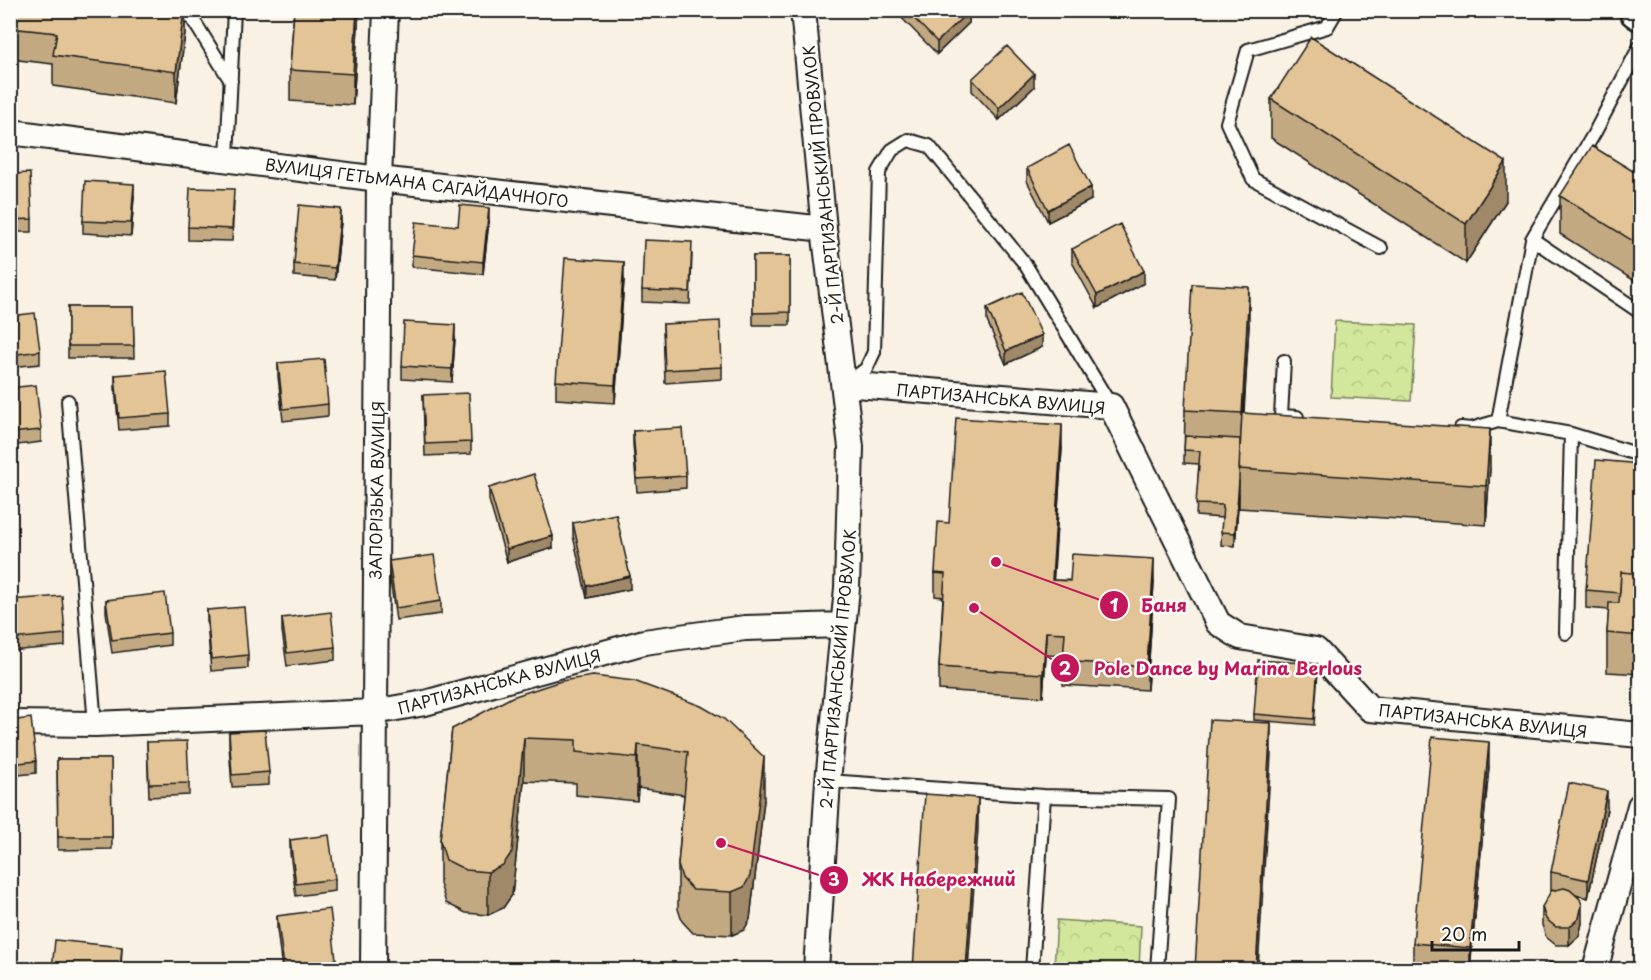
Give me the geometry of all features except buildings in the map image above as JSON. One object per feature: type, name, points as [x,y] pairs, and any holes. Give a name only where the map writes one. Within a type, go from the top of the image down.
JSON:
[{"type":"main road","points":[[1636,10],[1641,13]]},
{"type":"street","name":"ЗАПОРІЗЬКА ВУЛИЦЯ","points":[[373,969],[379,179],[387,10]]},
{"type":"street","name":"2-Й ПАРТИЗАНСЬКИЙ ПРОВУЛОК","points":[[803,10],[824,229],[851,447],[847,588],[828,781],[816,969]]},
{"type":"street","name":"ВУЛИЦЯ ГЕТЬМАНА САГАЙДАЧНОГО","points":[[10,132],[379,179],[824,229]]},
{"type":"street","name":"ПАРТИЗАНСЬКА ВУЛИЦЯ","points":[[844,384],[1111,406],[1218,623],[1240,637],[1316,650],[1370,709],[1641,735]]},
{"type":"street","name":"ПАРТИЗАНСЬКА ВУЛИЦЯ","points":[[10,723],[95,724],[374,712],[424,703],[644,642],[745,628],[842,625]]},
{"type":"street","points":[[1595,969],[1641,806]]},
{"type":"lane","points":[[187,10],[231,82]]},
{"type":"lane","points":[[227,158],[234,10]]},
{"type":"lane","points":[[1337,10],[1327,27],[1248,50],[1227,123],[1253,179],[1381,248]]},
{"type":"lane","points":[[1498,421],[1532,239],[1595,132],[1641,46]]},
{"type":"lane","points":[[844,384],[866,369],[874,352],[879,172],[892,150],[908,140],[929,146],[1024,264],[1111,406]]},
{"type":"lane","points":[[1532,239],[1641,312]]},
{"type":"lane","points":[[1284,361],[1281,416],[1305,417]]},
{"type":"lane","points":[[68,401],[95,724]]},
{"type":"lane","points":[[1448,428],[1471,429],[1498,421],[1571,434],[1641,455]]},
{"type":"lane","points":[[1566,633],[1571,434]]},
{"type":"lane","points":[[828,781],[1044,796],[1169,799],[1158,969]]},
{"type":"lane","points":[[1032,969],[1044,796]]},
{"type":"green space","points":[[1335,321],[1416,325],[1411,401],[1331,397]]},
{"type":"green space","points":[[1057,920],[1141,926],[1139,969],[1054,969]]},
{"type":"place","name":"Баня","points":[[996,562]]},
{"type":"place","name":"Pole Dance by Marina Berlous","points":[[974,608]]},
{"type":"place","name":"ЖК Набережний","points":[[721,843]]}]
